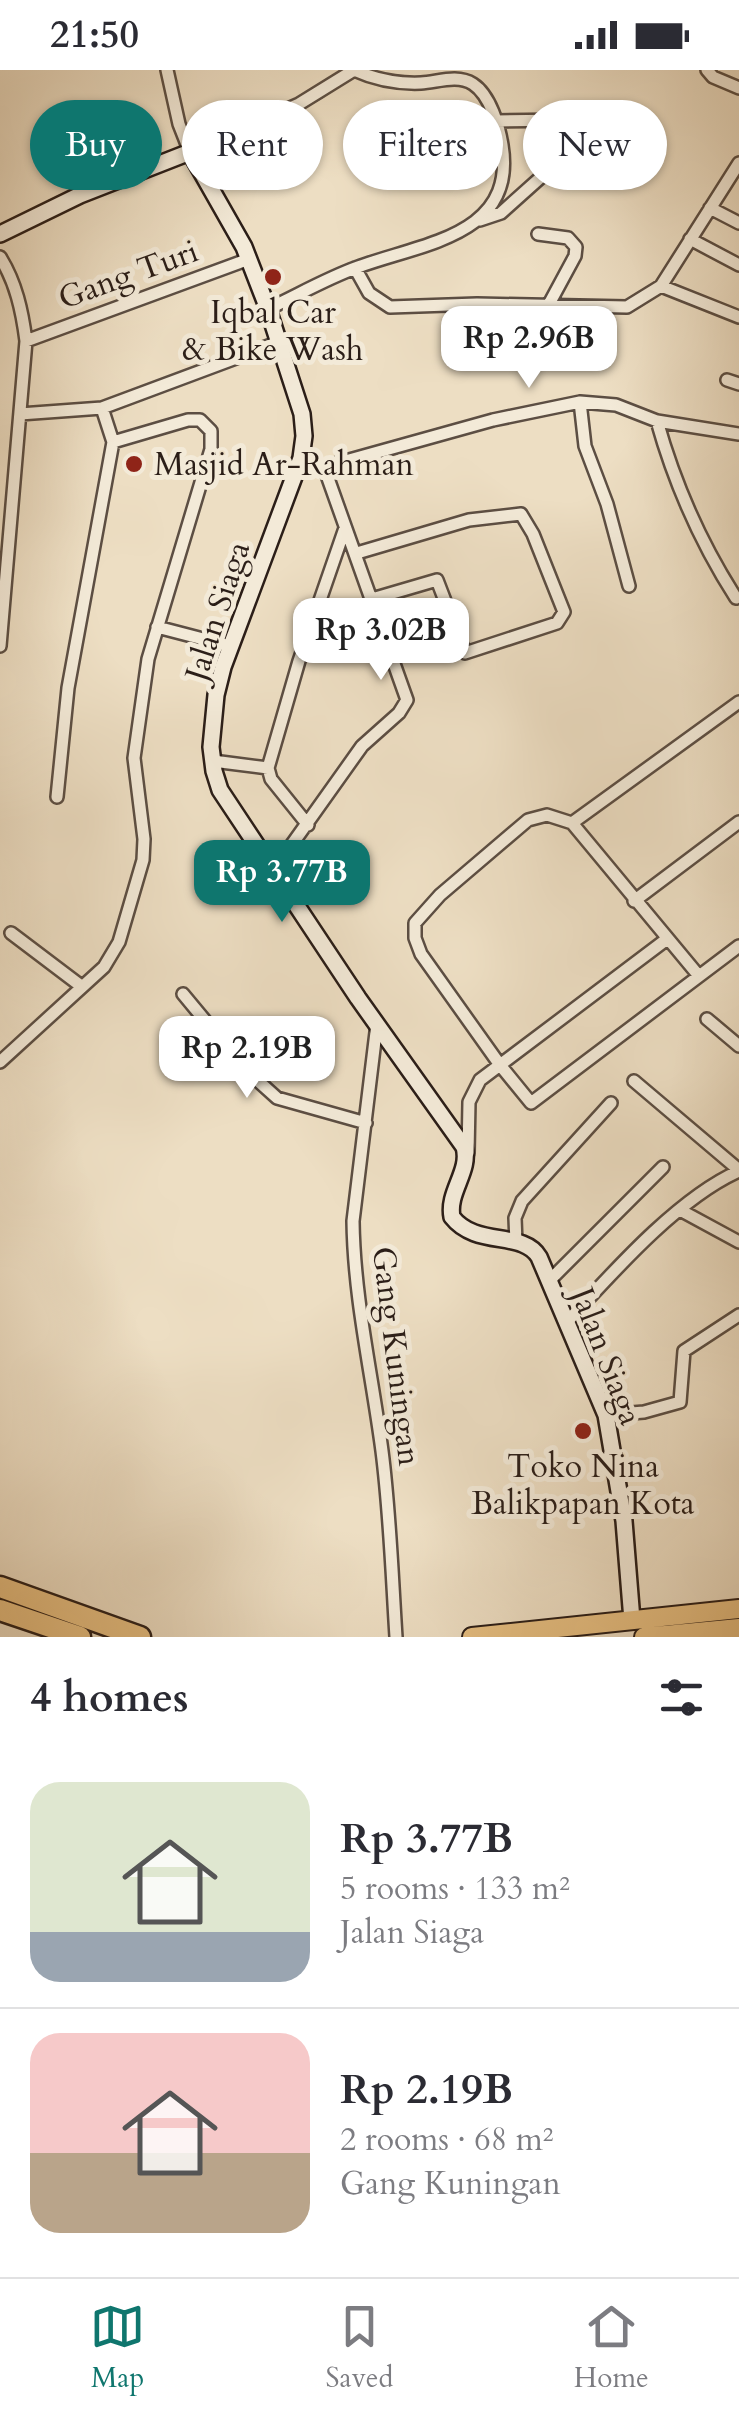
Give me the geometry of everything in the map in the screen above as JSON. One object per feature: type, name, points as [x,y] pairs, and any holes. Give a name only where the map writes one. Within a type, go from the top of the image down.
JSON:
[{"type":"highway","points":[[0,1586],[140,1637]]},
{"type":"highway","points":[[0,1610],[80,1637]]},
{"type":"main road","points":[[472,1637],[739,1609]]},
{"type":"main road","points":[[644,1637],[739,1628]]},
{"type":"street","points":[[167,70],[182,132]]},
{"type":"street","points":[[306,100],[354,70],[377,80],[396,82],[468,81],[486,100]]},
{"type":"street","points":[[707,70],[713,77],[739,88]]},
{"type":"street","points":[[0,234],[80,195],[182,155]]},
{"type":"street","points":[[356,268],[369,293],[390,307],[627,307],[661,286],[739,164]]},
{"type":"street","name":"Jalan Siaga","points":[[210,190],[248,260],[268,309],[302,414],[304,436],[301,458],[230,646],[216,695],[212,761],[220,790],[377,1024],[457,1135],[468,1158]]},
{"type":"street","points":[[268,309],[356,268],[466,230],[492,207],[498,190]]},
{"type":"street","points":[[480,220],[501,213],[527,190]]},
{"type":"street","points":[[710,208],[739,223]]},
{"type":"street","points":[[538,234],[568,238],[576,247],[576,256],[548,306]]},
{"type":"street","points":[[690,239],[739,265]]},
{"type":"street","points":[[0,257],[10,272],[22,309],[26,341],[0,646]]},
{"type":"street","name":"Gang Turi","points":[[26,341],[248,260]]},
{"type":"street","points":[[661,286],[739,317]]},
{"type":"street","points":[[20,414],[102,408],[279,342]]},
{"type":"street","points":[[301,458],[324,468],[493,420],[580,402],[616,406],[656,421],[739,434]]},
{"type":"street","points":[[580,402],[585,446],[607,504],[629,586]]},
{"type":"street","points":[[57,797],[68,688],[113,442],[102,408]]},
{"type":"street","points":[[0,1062],[104,967],[119,942],[143,860],[134,758],[145,678],[156,627],[211,449],[211,431],[200,420],[188,420],[113,442]]},
{"type":"street","points":[[656,421],[700,540],[736,598]]},
{"type":"street","points":[[273,871],[362,746],[400,713],[407,700],[324,468]]},
{"type":"street","points":[[357,553],[469,520],[520,514],[564,612],[557,623],[465,653],[437,580],[372,599]]},
{"type":"street","points":[[308,824],[270,779],[268,768],[287,699],[346,528]]},
{"type":"street","points":[[156,627],[230,646]]},
{"type":"street","points":[[572,824],[739,702]]},
{"type":"street","points":[[212,761],[268,768]]},
{"type":"street","points":[[698,976],[572,824],[547,815],[528,820],[440,895],[415,923],[420,954],[531,1103],[739,946]]},
{"type":"street","points":[[634,900],[739,822]]},
{"type":"street","points":[[11,933],[81,986]]},
{"type":"street","points":[[611,1103],[522,1201],[515,1218],[516,1243],[470,1234],[452,1217],[451,1203],[468,1158],[472,1090],[667,938]]},
{"type":"street","points":[[183,994],[246,1070],[277,1098],[366,1123]]},
{"type":"street","points":[[708,1019],[739,1046]]},
{"type":"street","name":"Gang Kuningan","points":[[377,1024],[353,1221],[358,1299],[383,1457],[396,1637]]},
{"type":"street","points":[[567,1322],[680,1210],[715,1182],[739,1171],[634,1081]]},
{"type":"street","points":[[549,1281],[663,1166]]},
{"type":"street","points":[[680,1210],[739,1242]]},
{"type":"street","name":"Jalan Siaga","points":[[516,1243],[535,1250],[606,1415],[624,1521],[632,1620]]},
{"type":"street","points":[[606,1415],[644,1412],[680,1402],[684,1351],[739,1315]]},
{"type":"waterway","points":[[316,100],[323,96]]},
{"type":"place","name":"Iqbal Car & Bike Wash","points":[[273,277]]},
{"type":"place","name":"Masjid Ar-Rahman","points":[[134,464]]},
{"type":"place","name":"Toko Nina Balikpapan Kota","points":[[583,1431]]}]
